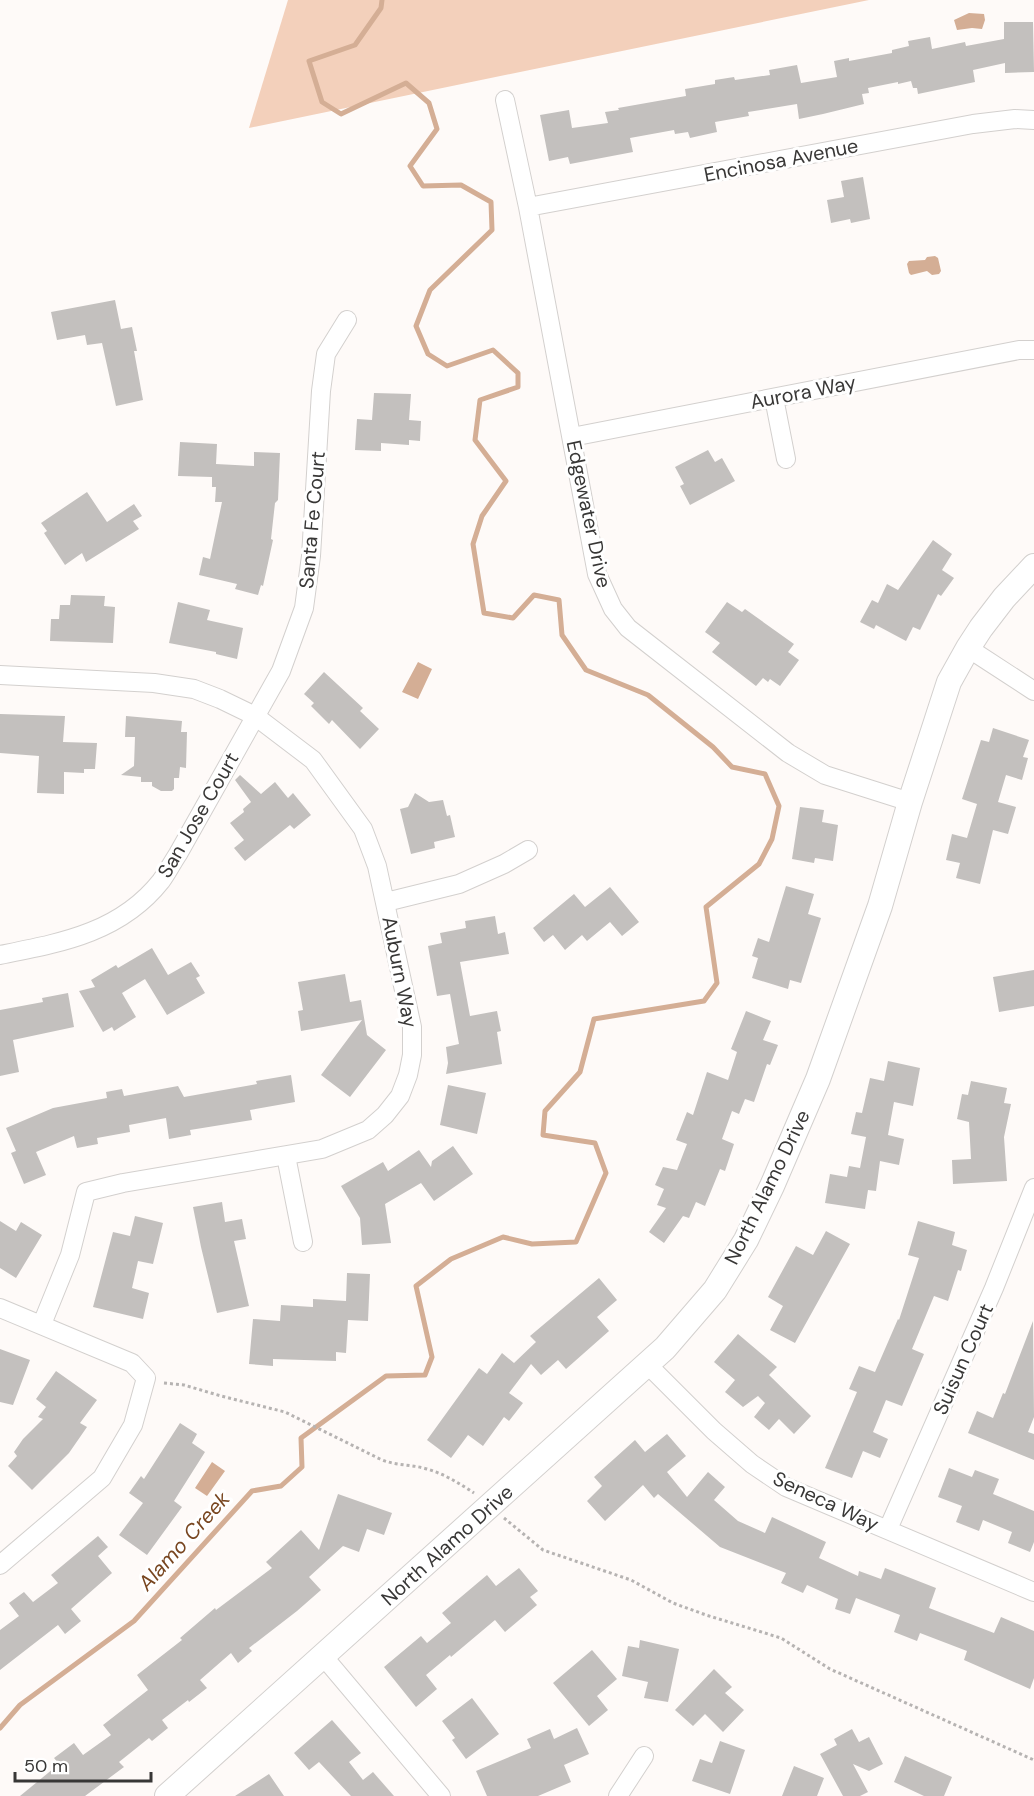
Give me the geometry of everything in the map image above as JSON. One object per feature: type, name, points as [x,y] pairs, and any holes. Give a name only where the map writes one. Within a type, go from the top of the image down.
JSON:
[{"type":"street","name":"Edgewater Drive","points":[[505,100],[528,207],[597,574],[613,609],[628,628],[788,753],[825,775],[910,802]]},
{"type":"street","name":"Encinosa Avenue","points":[[528,207],[973,124],[1015,119],[1034,120]]},
{"type":"street","name":"Santa Fe Court","points":[[255,716],[281,671],[304,608],[311,556],[321,391],[326,354],[347,320]]},
{"type":"street","name":"Aurora Way","points":[[572,437],[1034,350]]},
{"type":"street","points":[[774,398],[786,459]]},
{"type":"street","name":"North Alamo Drive","points":[[167,1796],[647,1364],[684,1327],[715,1290],[746,1240],[818,1079],[879,906],[949,682],[968,648],[1004,598],[1034,566]]},
{"type":"street","points":[[968,648],[1034,691]]},
{"type":"street","name":"Auburn Way","points":[[0,675],[154,682],[194,689],[255,716],[313,760],[363,829],[377,866],[412,1027],[412,1055],[400,1096],[386,1115],[368,1130],[322,1149],[123,1183],[86,1192],[70,1255],[42,1324]]},
{"type":"street","name":"San Jose Court","points":[[0,955],[57,944],[92,933],[138,905],[160,881],[178,854],[255,716]]},
{"type":"street","points":[[386,902],[459,884],[504,864],[528,850]]},
{"type":"street","points":[[286,1156],[303,1242]]},
{"type":"street","name":"Suisun Court","points":[[888,1529],[994,1288],[1034,1188]]},
{"type":"street","points":[[0,1308],[132,1363],[146,1378],[134,1425],[102,1478],[0,1565]]},
{"type":"street","name":"Seneca Way","points":[[647,1364],[714,1431],[752,1464],[786,1487],[1034,1592]]},
{"type":"street","points":[[323,1656],[441,1796]]},
{"type":"street","points":[[618,1796],[644,1755]]},
{"type":"path","points":[[146,1378],[203,1390],[285,1412],[390,1463],[427,1469],[457,1482],[491,1505],[514,1528],[543,1550],[631,1580],[673,1603],[781,1638],[830,1669],[1034,1760]]},
{"type":"shaded area","points":[[288,0],[869,0],[249,128]]},
{"type":"shaded area","points":[[969,13],[984,14],[982,29],[957,30],[954,20]]},
{"type":"shaded area","points":[[927,257],[938,258],[941,271],[939,274],[932,275],[927,271],[911,275],[909,273],[907,264],[909,261],[925,260]]},
{"type":"shaded area","points":[[418,662],[432,669],[418,699],[402,692]]},
{"type":"shaded area","points":[[212,1462],[225,1471],[207,1496],[195,1488]]},
{"type":"building","points":[[1004,22],[1033,22],[1034,72],[1005,73],[1005,63],[973,70],[975,82],[918,94],[917,88],[913,88],[911,81],[898,84],[898,82],[868,88],[869,93],[862,94],[864,104],[823,114],[799,119],[797,104],[748,112],[749,116],[715,122],[717,132],[690,138],[688,132],[675,134],[674,130],[630,138],[633,152],[570,164],[568,157],[549,161],[540,115],[569,110],[572,128],[608,123],[605,112],[686,96],[685,89],[715,84],[715,80],[734,77],[735,80],[770,75],[769,70],[797,65],[801,83],[837,77],[834,61],[849,58],[849,61],[892,53],[892,50],[909,46],[908,41],[930,37],[932,49],[965,42],[966,46],[1004,39]]},
{"type":"building","points":[[863,177],[870,219],[851,223],[850,219],[831,223],[827,200],[844,197],[841,181]]},
{"type":"building","points":[[115,300],[121,329],[132,327],[143,400],[116,406],[102,343],[87,345],[85,335],[57,340],[51,312]]},
{"type":"building","points":[[374,393],[411,394],[409,420],[421,421],[420,441],[409,440],[409,445],[381,443],[381,451],[355,450],[357,419],[372,420]]},
{"type":"building","points":[[180,442],[217,444],[216,464],[254,466],[254,452],[280,453],[278,500],[275,503],[271,539],[273,540],[263,586],[261,585],[258,595],[235,589],[237,584],[199,575],[203,557],[210,559],[222,502],[215,502],[216,487],[212,487],[212,477],[178,476]]},
{"type":"building","points":[[708,450],[715,462],[722,458],[735,481],[690,505],[680,486],[684,484],[675,467]]},
{"type":"building","points":[[87,492],[107,522],[134,504],[142,516],[133,521],[139,529],[86,562],[82,553],[65,565],[44,533],[47,531],[41,523]]},
{"type":"building","points":[[933,540],[952,554],[942,570],[954,578],[941,596],[938,594],[920,630],[913,627],[906,641],[876,625],[874,629],[860,622],[872,600],[878,603],[887,584],[898,590]]},
{"type":"building","points":[[71,595],[105,596],[104,606],[115,607],[113,643],[50,641],[51,619],[59,619],[60,605],[70,605]]},
{"type":"building","points":[[178,602],[210,610],[207,620],[243,628],[237,659],[216,654],[216,652],[169,643]]},
{"type":"building","points":[[727,602],[742,612],[745,609],[794,644],[788,652],[799,660],[780,686],[770,679],[768,682],[763,678],[756,686],[712,652],[720,643],[705,632]]},
{"type":"building","points":[[324,672],[363,708],[360,711],[379,729],[360,749],[332,720],[329,724],[311,706],[314,703],[304,694]]},
{"type":"building","points":[[0,714],[65,716],[63,742],[97,743],[95,769],[84,769],[84,773],[64,772],[64,794],[37,793],[39,756],[0,753]]},
{"type":"building","points":[[126,716],[182,721],[181,732],[187,732],[186,768],[180,767],[179,778],[174,778],[172,791],[161,791],[152,786],[152,782],[141,782],[141,777],[121,775],[134,766],[135,737],[125,737]]},
{"type":"building","points":[[993,728],[1029,740],[1023,757],[1028,758],[1022,780],[1006,775],[998,802],[1016,807],[1008,834],[993,830],[980,884],[956,878],[960,863],[946,860],[952,834],[967,838],[977,804],[962,799],[981,740],[989,742]]},
{"type":"building","points":[[240,775],[261,794],[275,782],[288,798],[293,793],[311,815],[294,829],[290,825],[245,861],[234,848],[244,840],[230,823],[244,812],[243,809],[251,802],[235,780]]},
{"type":"building","points":[[415,793],[429,802],[443,800],[447,816],[450,815],[455,837],[434,842],[435,848],[411,854],[400,809],[408,807]]},
{"type":"building","points":[[800,807],[824,810],[822,822],[838,825],[833,861],[815,858],[814,863],[792,859]]},
{"type":"building","points":[[786,886],[814,894],[808,914],[821,918],[801,983],[790,980],[788,989],[752,978],[758,958],[752,956],[758,938],[769,942]]},
{"type":"building","points":[[610,887],[639,922],[622,936],[610,922],[587,941],[582,935],[565,950],[553,935],[544,942],[533,928],[574,894],[585,907]]},
{"type":"building","points":[[495,916],[498,934],[505,932],[509,954],[460,962],[470,1016],[497,1011],[501,1031],[497,1032],[502,1064],[446,1074],[448,1063],[446,1047],[459,1044],[450,994],[437,996],[428,946],[442,943],[440,933],[466,928],[465,921]]},
{"type":"building","points":[[152,948],[168,975],[191,962],[200,976],[196,978],[205,993],[167,1015],[145,979],[122,993],[136,1017],[114,1031],[112,1027],[103,1032],[79,991],[95,987],[91,980],[116,965],[118,968]]},
{"type":"building","points":[[1034,970],[1034,1006],[999,1012],[993,977]]},
{"type":"building","points":[[345,974],[350,1002],[361,1000],[367,1035],[386,1050],[350,1097],[321,1075],[362,1020],[301,1031],[298,1011],[303,1010],[298,982]]},
{"type":"building","points":[[68,993],[74,1027],[13,1040],[19,1072],[0,1076],[0,1010],[43,1002],[42,998]]},
{"type":"building","points":[[746,1011],[771,1021],[763,1040],[778,1045],[770,1065],[767,1064],[754,1102],[745,1099],[739,1114],[732,1111],[722,1139],[734,1144],[725,1171],[720,1169],[705,1206],[696,1202],[689,1218],[683,1216],[664,1243],[649,1232],[666,1208],[657,1205],[664,1189],[655,1185],[663,1167],[677,1170],[687,1144],[676,1140],[687,1112],[693,1115],[707,1072],[728,1080],[737,1052],[731,1049]]},
{"type":"building","points":[[888,1061],[920,1068],[913,1106],[894,1102],[888,1135],[904,1139],[899,1165],[880,1161],[876,1191],[868,1190],[865,1209],[825,1203],[830,1174],[847,1177],[849,1166],[860,1168],[866,1137],[851,1134],[856,1112],[862,1113],[870,1078],[884,1081]]},
{"type":"building","points":[[291,1075],[295,1102],[250,1110],[252,1120],[190,1130],[191,1135],[169,1139],[166,1118],[129,1125],[130,1132],[97,1138],[98,1144],[77,1148],[74,1136],[36,1152],[46,1175],[24,1184],[11,1153],[16,1151],[6,1128],[53,1108],[107,1098],[106,1092],[122,1089],[124,1096],[178,1086],[184,1097],[257,1084],[256,1081]]},
{"type":"building","points":[[971,1081],[1007,1088],[1004,1103],[1011,1104],[1004,1137],[1007,1181],[953,1184],[952,1160],[971,1159],[969,1122],[957,1119],[962,1094],[968,1095]]},
{"type":"building","points":[[448,1085],[486,1093],[477,1134],[440,1125]]},
{"type":"building","points":[[453,1146],[473,1174],[434,1201],[421,1183],[385,1204],[391,1243],[362,1245],[360,1218],[341,1186],[383,1162],[388,1171],[419,1150],[431,1167],[432,1161]]},
{"type":"building","points":[[222,1202],[225,1222],[242,1219],[246,1239],[234,1241],[249,1306],[217,1313],[193,1207]]},
{"type":"building","points":[[135,1216],[163,1223],[153,1264],[138,1261],[132,1288],[149,1293],[143,1319],[93,1307],[113,1232],[130,1236]]},
{"type":"building","points":[[0,1221],[16,1231],[21,1222],[42,1235],[16,1278],[0,1268]]},
{"type":"building","points":[[918,1221],[955,1232],[952,1245],[967,1250],[948,1301],[934,1296],[912,1349],[924,1354],[902,1406],[886,1400],[873,1432],[888,1439],[880,1458],[863,1451],[852,1478],[825,1468],[857,1392],[849,1389],[859,1366],[875,1372],[899,1320],[919,1258],[908,1255]]},
{"type":"building","points":[[826,1231],[850,1244],[795,1343],[770,1330],[783,1306],[768,1297],[796,1246],[813,1255]]},
{"type":"building","points":[[347,1273],[370,1274],[368,1321],[348,1320],[346,1353],[336,1352],[336,1361],[273,1359],[273,1366],[249,1364],[253,1319],[280,1321],[281,1305],[313,1307],[313,1299],[346,1301]]},
{"type":"building","points":[[599,1278],[617,1300],[597,1317],[609,1331],[566,1369],[558,1360],[541,1375],[531,1364],[509,1393],[523,1403],[509,1421],[504,1417],[483,1446],[468,1435],[451,1458],[427,1440],[479,1368],[487,1374],[502,1353],[514,1363],[536,1342],[530,1336]]},
{"type":"building","points":[[1033,1321],[1034,1417],[1028,1432],[1034,1434],[1034,1460],[968,1433],[977,1411],[993,1418],[1003,1393],[1005,1394]]},
{"type":"building","points":[[738,1334],[777,1367],[769,1375],[811,1416],[794,1434],[779,1419],[769,1430],[754,1417],[765,1403],[758,1396],[743,1407],[725,1392],[735,1380],[714,1362]]},
{"type":"building","points":[[0,1349],[30,1360],[13,1405],[0,1402]]},
{"type":"building","points":[[56,1371],[97,1400],[80,1423],[87,1427],[69,1453],[32,1490],[8,1466],[17,1456],[14,1452],[23,1439],[43,1419],[38,1417],[46,1407],[36,1399]]},
{"type":"building","points":[[180,1423],[197,1434],[192,1443],[205,1452],[174,1501],[182,1507],[147,1555],[119,1535],[143,1503],[129,1493],[141,1476],[144,1479]]},
{"type":"building","points":[[667,1434],[686,1456],[667,1472],[687,1497],[708,1472],[725,1487],[714,1500],[738,1521],[765,1533],[772,1517],[826,1542],[819,1558],[858,1576],[859,1571],[881,1579],[885,1568],[936,1588],[929,1608],[994,1633],[1001,1617],[1034,1631],[1034,1678],[1030,1689],[964,1660],[967,1651],[920,1633],[917,1641],[894,1632],[900,1615],[856,1598],[850,1614],[835,1609],[838,1599],[807,1585],[803,1593],[781,1583],[786,1573],[720,1547],[658,1494],[654,1498],[643,1485],[605,1521],[587,1501],[602,1486],[594,1477],[635,1440],[645,1452]]},
{"type":"building","points":[[949,1468],[972,1477],[975,1470],[999,1479],[993,1494],[1034,1511],[1034,1542],[1030,1552],[1008,1543],[1012,1532],[983,1520],[979,1531],[956,1522],[962,1506],[938,1497]]},
{"type":"building","points":[[338,1494],[392,1513],[384,1535],[367,1529],[359,1552],[343,1546],[309,1577],[321,1590],[249,1648],[252,1651],[238,1663],[231,1653],[200,1680],[207,1688],[162,1720],[168,1728],[152,1741],[149,1738],[119,1762],[124,1767],[85,1796],[20,1796],[59,1764],[54,1758],[74,1743],[83,1755],[111,1735],[103,1725],[148,1690],[137,1675],[182,1640],[180,1638],[215,1608],[216,1610],[272,1568],[266,1562],[301,1530],[319,1550]]},
{"type":"building","points":[[98,1536],[108,1547],[98,1556],[112,1573],[71,1609],[81,1621],[65,1634],[58,1625],[0,1670],[0,1630],[19,1616],[9,1603],[24,1592],[33,1602],[58,1583],[51,1575]]},
{"type":"building","points":[[519,1568],[538,1591],[530,1597],[537,1605],[505,1632],[495,1620],[426,1675],[437,1689],[416,1707],[384,1667],[421,1636],[427,1643],[451,1623],[442,1613],[487,1575],[496,1586]]},
{"type":"building","points":[[640,1640],[679,1649],[668,1702],[644,1698],[648,1682],[622,1676],[628,1646],[639,1648]]},
{"type":"building","points":[[592,1650],[617,1679],[597,1696],[608,1710],[589,1726],[553,1683]]},
{"type":"building","points":[[714,1669],[732,1687],[725,1693],[744,1710],[723,1732],[705,1714],[693,1726],[675,1710]]},
{"type":"building","points":[[472,1698],[499,1734],[466,1759],[452,1740],[455,1738],[442,1721]]},
{"type":"building","points":[[332,1720],[361,1753],[349,1762],[363,1780],[373,1772],[394,1796],[351,1796],[319,1762],[309,1770],[294,1753]]},
{"type":"building","points":[[577,1728],[589,1754],[564,1765],[571,1782],[538,1796],[487,1796],[476,1771],[531,1748],[527,1739],[550,1729],[554,1739]]},
{"type":"building","points":[[852,1729],[859,1742],[869,1737],[883,1764],[869,1771],[853,1764],[868,1792],[860,1796],[843,1796],[820,1754],[837,1745],[834,1739]]},
{"type":"building","points":[[720,1741],[745,1750],[730,1794],[692,1781],[700,1759],[712,1763]]},
{"type":"building","points":[[905,1756],[952,1777],[944,1796],[924,1796],[894,1782]]},
{"type":"building","points":[[794,1766],[824,1778],[817,1796],[782,1796]]},
{"type":"building","points":[[269,1774],[284,1796],[235,1796]]},
{"type":"waterway","name":"Alamo Creek","points":[[0,1728],[20,1705],[134,1621],[252,1491],[281,1486],[302,1467],[301,1438],[386,1376],[425,1375],[432,1357],[416,1286],[451,1259],[503,1237],[532,1244],[576,1242],[606,1173],[595,1143],[543,1135],[545,1111],[580,1072],[594,1019],[704,1001],[717,983],[706,907],[759,864],[772,839],[779,806],[765,774],[732,767],[713,747],[648,695],[586,670],[562,635],[559,600],[534,595],[513,618],[484,613],[473,544],[482,516],[506,481],[475,440],[480,400],[518,387],[518,373],[493,350],[447,366],[428,354],[416,326],[430,290],[492,230],[491,202],[461,185],[423,186],[410,166],[437,129],[429,103],[406,83],[341,114],[322,102],[309,61],[355,45],[381,8],[382,0]]}]
